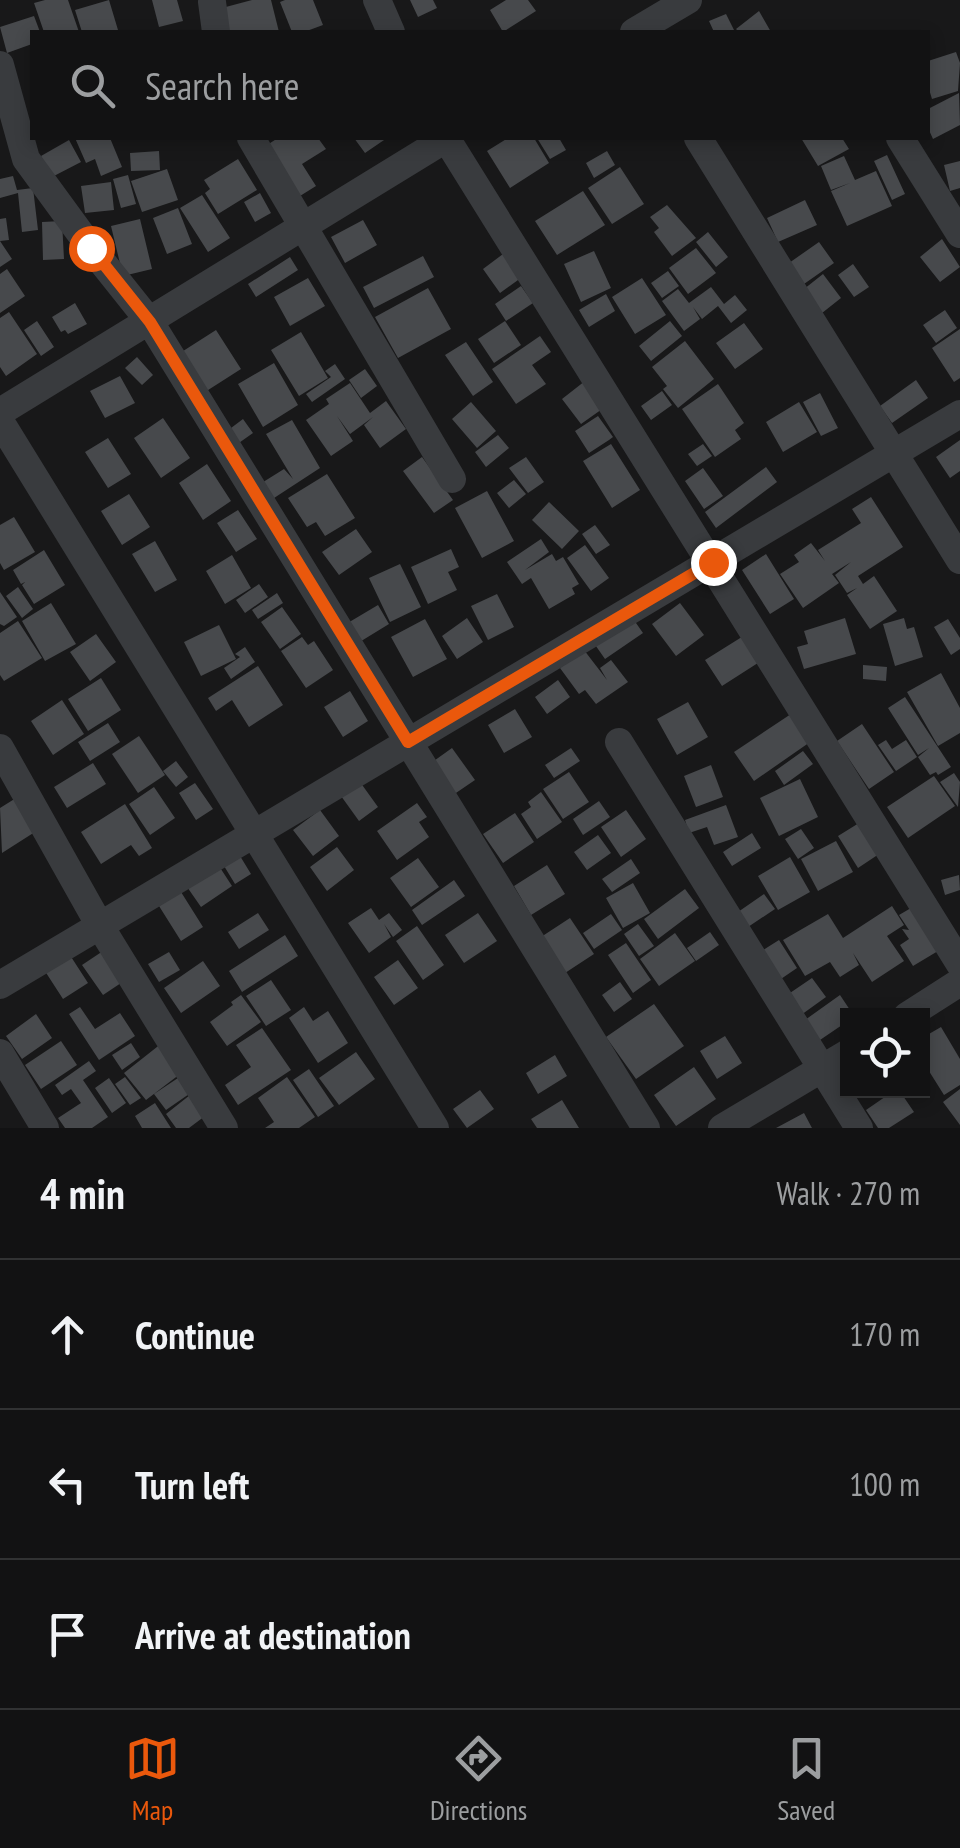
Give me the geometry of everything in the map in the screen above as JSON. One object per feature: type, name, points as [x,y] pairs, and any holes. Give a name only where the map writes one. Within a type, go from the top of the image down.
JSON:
[{"type":"street","points":[[378,0],[390,30]]},
{"type":"street","points":[[637,30],[688,0]]},
{"type":"street","points":[[212,2],[216,30]]},
{"type":"street","points":[[0,65],[26,159],[150,322],[646,1128]]},
{"type":"street","points":[[253,140],[452,479]]},
{"type":"street","points":[[0,412],[444,140]]},
{"type":"street","points":[[448,140],[960,964]]},
{"type":"street","points":[[699,140],[960,560]]},
{"type":"street","points":[[901,140],[960,234]]},
{"type":"street","points":[[0,985],[960,414]]},
{"type":"street","points":[[0,421],[435,1128]]},
{"type":"street","points":[[620,742],[859,1128]]},
{"type":"street","points":[[0,748],[100,926],[224,1128]]},
{"type":"street","points":[[919,1008],[960,982]]},
{"type":"street","points":[[0,1053],[45,1128]]},
{"type":"street","points":[[722,1128],[840,1057]]},
{"type":"building","points":[[68,0],[78,30],[43,30],[34,3]]},
{"type":"building","points":[[109,0],[118,30],[81,30],[75,10]]},
{"type":"building","points":[[152,0],[177,0],[183,21],[159,27]]},
{"type":"building","points":[[252,0],[271,0],[278,30],[228,30],[222,8]]},
{"type":"building","points":[[313,0],[323,25],[291,30],[280,2]]},
{"type":"building","points":[[410,0],[433,0],[437,8],[418,17]]},
{"type":"building","points":[[506,0],[528,0],[536,11],[502,30],[490,10]]},
{"type":"building","points":[[759,11],[770,30],[737,30]]},
{"type":"building","points":[[726,14],[734,30],[713,30],[709,21]]},
{"type":"building","points":[[34,16],[39,30],[30,30],[30,45],[7,53],[0,27]]},
{"type":"building","points":[[956,52],[960,63],[958,91],[932,99],[930,60]]},
{"type":"building","points":[[959,93],[960,125],[933,139],[930,108]]},
{"type":"building","points":[[69,140],[81,162],[52,177],[41,156]]},
{"type":"building","points":[[76,140],[111,140],[122,167],[101,176],[95,159],[86,163]]},
{"type":"building","points":[[275,140],[319,140],[326,149],[302,164],[316,186],[300,196],[267,145]]},
{"type":"building","points":[[355,140],[384,140],[365,153]]},
{"type":"building","points":[[505,140],[535,140],[549,163],[510,188],[487,151]]},
{"type":"building","points":[[538,140],[560,140],[566,150],[550,159]]},
{"type":"building","points":[[802,140],[843,140],[849,149],[818,166]]},
{"type":"building","points":[[159,151],[160,170],[131,171],[130,153]]},
{"type":"building","points":[[607,151],[615,165],[594,178],[586,163]]},
{"type":"building","points":[[887,155],[905,194],[892,200],[874,161]]},
{"type":"building","points":[[844,156],[855,180],[876,171],[892,206],[847,226],[831,191],[850,183],[831,190],[821,166]]},
{"type":"building","points":[[238,159],[257,190],[218,214],[205,193],[210,189],[204,180]]},
{"type":"building","points":[[960,161],[960,188],[950,191],[944,165]]},
{"type":"building","points":[[620,167],[644,204],[612,224],[588,188]]},
{"type":"building","points":[[167,169],[178,200],[142,212],[131,181]]},
{"type":"building","points":[[128,175],[136,204],[121,208],[113,179]]},
{"type":"building","points":[[13,176],[17,190],[33,188],[38,230],[22,232],[18,193],[0,198],[0,179]]},
{"type":"building","points":[[111,182],[114,210],[85,213],[81,186]]},
{"type":"building","points":[[583,191],[605,225],[557,255],[535,221]]},
{"type":"building","points":[[260,193],[271,213],[255,222],[244,202]]},
{"type":"building","points":[[202,195],[230,238],[208,252],[180,208]]},
{"type":"building","points":[[805,200],[817,225],[778,242],[767,218]]},
{"type":"building","points":[[667,205],[696,238],[672,256],[654,232],[659,228],[650,217]]},
{"type":"building","points":[[178,208],[192,244],[167,254],[153,218]]},
{"type":"building","points":[[6,218],[9,240],[0,241],[0,219]]},
{"type":"building","points":[[140,219],[152,269],[123,276],[111,226]]},
{"type":"building","points":[[363,220],[377,245],[345,263],[331,237]]},
{"type":"building","points":[[62,221],[64,259],[43,260],[42,222]]},
{"type":"building","points":[[708,232],[728,257],[716,267],[696,242]]},
{"type":"building","points":[[942,239],[960,267],[940,282],[920,257]]},
{"type":"building","points":[[0,241],[12,259],[0,267]]},
{"type":"building","points":[[819,242],[834,263],[804,284],[789,263]]},
{"type":"building","points":[[696,248],[716,273],[688,294],[669,268]]},
{"type":"building","points":[[507,251],[525,275],[500,293],[483,269]]},
{"type":"building","points":[[594,251],[611,288],[581,302],[564,264]]},
{"type":"building","points":[[423,256],[434,277],[374,308],[363,287]]},
{"type":"building","points":[[290,257],[298,270],[256,297],[248,284]]},
{"type":"building","points":[[853,264],[869,287],[854,297],[838,275]]},
{"type":"building","points":[[7,269],[25,296],[0,313],[0,274]]},
{"type":"building","points":[[668,271],[679,286],[662,298],[651,283]]},
{"type":"building","points":[[823,274],[841,298],[817,317],[799,293]]},
{"type":"building","points":[[308,278],[325,306],[290,326],[274,297]]},
{"type":"building","points":[[642,278],[666,315],[635,334],[612,297]]},
{"type":"building","points":[[521,286],[533,303],[506,321],[495,304]]},
{"type":"building","points":[[711,287],[724,304],[735,295],[747,310],[731,323],[718,306],[702,319],[693,307],[700,319],[684,331],[662,301],[678,289],[689,303]]},
{"type":"building","points":[[428,288],[451,329],[398,358],[375,317]]},
{"type":"building","points":[[606,294],[615,311],[589,327],[579,310]]},
{"type":"building","points":[[75,303],[87,324],[68,334],[65,330],[61,332],[52,317]]},
{"type":"building","points":[[945,310],[957,328],[936,343],[923,325]]},
{"type":"building","points":[[9,312],[37,354],[6,376],[0,367],[0,318]]},
{"type":"building","points":[[37,321],[54,347],[41,356],[24,330]]},
{"type":"building","points":[[505,321],[521,345],[494,363],[478,339]]},
{"type":"building","points":[[670,321],[682,336],[651,361],[639,346]]},
{"type":"building","points":[[744,323],[763,349],[735,369],[716,343]]},
{"type":"building","points":[[960,329],[960,378],[954,382],[932,348]]},
{"type":"building","points":[[216,330],[241,369],[205,392],[180,353]]},
{"type":"building","points":[[301,332],[328,378],[299,396],[271,350]]},
{"type":"building","points":[[540,336],[551,352],[532,365],[546,384],[516,404],[492,369]]},
{"type":"building","points":[[685,341],[714,379],[678,408],[652,367]]},
{"type":"building","points":[[466,342],[493,382],[473,396],[445,355]]},
{"type":"building","points":[[137,357],[153,375],[142,385],[125,368]]},
{"type":"building","points":[[274,363],[298,405],[263,427],[238,384]]},
{"type":"building","points":[[335,364],[345,379],[312,402],[306,394],[331,377],[325,371]]},
{"type":"building","points":[[365,369],[377,386],[361,398],[349,380]]},
{"type":"building","points":[[120,376],[135,403],[105,418],[90,391]]},
{"type":"building","points":[[916,380],[928,398],[892,423],[880,406]]},
{"type":"building","points":[[585,381],[605,407],[581,424],[562,399]]},
{"type":"building","points":[[350,383],[370,413],[386,401],[406,429],[380,448],[364,425],[373,417],[350,434],[337,416],[353,441],[331,456],[306,420],[329,404],[326,399]]},
{"type":"building","points":[[718,384],[744,423],[735,430],[741,439],[715,457],[682,409]]},
{"type":"building","points":[[662,391],[672,405],[651,420],[641,406]]},
{"type":"building","points":[[820,393],[838,428],[821,436],[803,402]]},
{"type":"building","points":[[471,402],[496,431],[477,448],[452,419]]},
{"type":"building","points":[[799,402],[817,432],[783,452],[766,422]]},
{"type":"building","points":[[598,416],[613,437],[589,453],[575,431]]},
{"type":"building","points":[[163,418],[190,458],[161,478],[134,438]]},
{"type":"building","points":[[243,419],[253,433],[236,445],[227,431]]},
{"type":"building","points":[[292,420],[320,468],[271,500],[260,484],[284,469],[293,479],[266,434]]},
{"type":"building","points":[[498,435],[509,448],[486,467],[475,452]]},
{"type":"building","points":[[108,438],[131,474],[108,488],[85,452]]},
{"type":"building","points":[[960,440],[960,471],[950,478],[936,457]]},
{"type":"building","points":[[611,444],[640,490],[612,508],[583,461]]},
{"type":"building","points":[[703,444],[712,456],[697,466],[688,454]]},
{"type":"building","points":[[422,457],[453,500],[434,513],[403,471]]},
{"type":"building","points":[[526,457],[544,482],[528,493],[509,468]]},
{"type":"building","points":[[207,464],[231,501],[203,520],[179,483]]},
{"type":"building","points":[[766,467],[777,482],[716,528],[705,512]]},
{"type":"building","points":[[703,468],[723,496],[704,509],[685,481]]},
{"type":"building","points":[[327,474],[355,518],[325,536],[316,522],[307,527],[288,498]]},
{"type":"building","points":[[514,480],[526,494],[509,508],[497,493]]},
{"type":"building","points":[[487,491],[514,541],[482,558],[455,508]]},
{"type":"building","points":[[129,494],[150,527],[122,545],[101,511]]},
{"type":"building","points":[[871,497],[903,547],[858,576],[863,584],[874,576],[897,611],[870,629],[847,595],[857,588],[847,593],[835,575],[851,562],[832,574],[839,583],[803,608],[780,574],[799,562],[794,555],[811,543],[825,561],[818,550],[861,523],[852,509]]},
{"type":"building","points":[[549,502],[579,531],[562,549],[532,520]]},
{"type":"building","points":[[238,510],[257,539],[236,552],[217,523]]},
{"type":"building","points":[[14,517],[35,552],[4,570],[0,563],[0,525]]},
{"type":"building","points":[[595,525],[610,545],[596,554],[582,534]]},
{"type":"building","points":[[356,529],[372,552],[339,575],[322,552]]},
{"type":"building","points":[[541,539],[549,552],[525,570],[552,554],[556,561],[563,557],[579,584],[572,588],[575,594],[549,609],[531,578],[522,584],[507,562]]},
{"type":"building","points":[[155,541],[177,580],[155,592],[132,554]]},
{"type":"building","points":[[585,545],[609,578],[591,591],[567,558]]},
{"type":"building","points":[[451,549],[459,567],[448,572],[457,590],[428,604],[411,567]]},
{"type":"building","points":[[44,550],[65,585],[34,604],[22,585],[25,582],[21,584],[13,570]]},
{"type":"building","points":[[766,554],[794,599],[770,614],[742,570]]},
{"type":"building","points":[[232,555],[251,588],[225,604],[206,571]]},
{"type":"building","points":[[400,564],[421,607],[390,622],[369,578]]},
{"type":"building","points":[[259,584],[268,597],[245,613],[236,600]]},
{"type":"building","points":[[18,587],[33,609],[22,618],[6,596]]},
{"type":"building","points":[[0,592],[17,617],[4,626],[0,624]]},
{"type":"building","points":[[277,593],[283,603],[258,619],[252,610]]},
{"type":"building","points":[[497,594],[514,627],[488,640],[471,606]]},
{"type":"building","points":[[51,603],[76,644],[45,661],[22,621]]},
{"type":"building","points":[[680,603],[704,635],[676,656],[652,624]]},
{"type":"building","points":[[378,605],[389,624],[358,643],[346,624]]},
{"type":"building","points":[[282,607],[301,634],[280,649],[261,622]]},
{"type":"building","points":[[629,613],[643,633],[605,659],[591,639]]},
{"type":"building","points":[[467,618],[483,642],[457,659],[442,636]]},
{"type":"building","points":[[845,618],[856,654],[804,669],[797,647],[808,644],[804,631]]},
{"type":"building","points":[[904,618],[907,629],[914,627],[923,657],[895,666],[883,624]]},
{"type":"building","points":[[425,619],[447,659],[413,677],[391,637]]},
{"type":"building","points":[[948,619],[960,638],[960,649],[951,655],[934,627]]},
{"type":"building","points":[[18,621],[42,658],[4,681],[0,675],[0,633]]},
{"type":"building","points":[[219,625],[236,659],[201,676],[184,642]]},
{"type":"building","points":[[96,634],[116,662],[90,681],[70,652]]},
{"type":"building","points":[[745,635],[761,661],[722,686],[705,660]]},
{"type":"building","points":[[302,637],[308,645],[314,641],[333,670],[306,688],[281,651]]},
{"type":"building","points":[[245,647],[255,662],[231,679],[224,668],[240,657],[235,654]]},
{"type":"building","points":[[584,650],[607,680],[600,668],[611,660],[628,682],[596,704],[585,690],[579,694],[560,668]]},
{"type":"building","points":[[863,665],[887,667],[886,681],[863,679]]},
{"type":"building","points":[[258,666],[283,705],[249,727],[232,700],[216,711],[208,698]]},
{"type":"building","points":[[941,673],[960,708],[960,733],[938,746],[907,692]]},
{"type":"building","points":[[101,678],[121,710],[88,731],[68,699]]},
{"type":"building","points":[[558,680],[570,697],[547,714],[535,697]]},
{"type":"building","points":[[350,691],[368,721],[343,737],[324,707]]},
{"type":"building","points":[[905,697],[951,767],[938,775],[930,775],[918,757],[929,748],[918,755],[888,708]]},
{"type":"building","points":[[62,700],[84,734],[53,755],[31,721]]},
{"type":"building","points":[[688,702],[708,737],[677,755],[657,719]]},
{"type":"building","points":[[515,709],[532,737],[504,753],[488,725]]},
{"type":"building","points":[[794,712],[813,740],[754,781],[734,752]]},
{"type":"building","points":[[108,723],[120,742],[90,761],[78,742]]},
{"type":"building","points":[[862,724],[894,772],[869,789],[837,741]]},
{"type":"building","points":[[139,736],[165,775],[138,793],[112,754]]},
{"type":"building","points":[[886,740],[892,749],[906,740],[917,757],[896,771],[878,745]]},
{"type":"building","points":[[452,748],[475,780],[453,795],[431,763]]},
{"type":"building","points":[[571,748],[580,761],[554,778],[545,765]]},
{"type":"building","points":[[803,751],[813,764],[784,785],[775,771]]},
{"type":"building","points":[[176,761],[188,777],[176,787],[163,771]]},
{"type":"building","points":[[93,763],[106,784],[67,808],[54,787]]},
{"type":"building","points":[[711,765],[723,797],[696,807],[684,776]]},
{"type":"building","points":[[569,772],[589,802],[563,819],[543,789]]},
{"type":"building","points":[[954,773],[960,782],[958,807],[940,782]]},
{"type":"building","points":[[355,775],[378,807],[359,821],[336,789]]},
{"type":"building","points":[[934,776],[955,806],[908,838],[887,807]]},
{"type":"building","points":[[800,779],[818,817],[779,836],[760,798]]},
{"type":"building","points":[[195,783],[213,809],[196,820],[179,793]]},
{"type":"building","points":[[154,787],[175,818],[150,835],[129,804]]},
{"type":"building","points":[[541,792],[562,822],[537,839],[521,814]]},
{"type":"building","points":[[16,798],[38,830],[2,853],[0,808]]},
{"type":"building","points":[[599,801],[610,817],[583,835],[573,819]]},
{"type":"building","points":[[417,803],[427,817],[419,822],[429,837],[397,860],[377,831]]},
{"type":"building","points":[[125,804],[152,848],[139,856],[131,845],[101,864],[81,832]]},
{"type":"building","points":[[726,805],[738,837],[714,845],[707,827],[689,833],[685,820]]},
{"type":"building","points":[[320,810],[339,836],[313,856],[293,830]]},
{"type":"building","points":[[626,810],[646,839],[621,857],[601,827]]},
{"type":"building","points":[[515,813],[534,842],[503,863],[483,834]]},
{"type":"building","points":[[859,823],[879,854],[858,868],[838,836]]},
{"type":"building","points":[[801,829],[814,848],[798,859],[785,839]]},
{"type":"building","points":[[752,833],[761,848],[732,866],[723,852]]},
{"type":"building","points":[[598,835],[611,853],[587,870],[574,852]]},
{"type":"building","points":[[836,841],[853,872],[818,891],[801,859]]},
{"type":"building","points":[[337,847],[354,870],[327,891],[310,867]]},
{"type":"building","points":[[237,851],[251,874],[235,884],[221,861]]},
{"type":"building","points":[[790,857],[810,892],[778,910],[758,876]]},
{"type":"building","points":[[418,858],[439,887],[411,907],[390,878]]},
{"type":"building","points":[[631,859],[640,873],[612,892],[602,879]]},
{"type":"building","points":[[217,863],[232,886],[201,907],[185,884]]},
{"type":"building","points":[[547,865],[565,894],[531,915],[514,886]]},
{"type":"building","points":[[959,875],[960,890],[945,895],[941,880]]},
{"type":"building","points":[[454,880],[465,896],[422,925],[412,910]]},
{"type":"building","points":[[633,883],[650,913],[623,928],[606,898]]},
{"type":"building","points":[[685,889],[699,908],[658,939],[644,919]]},
{"type":"building","points":[[181,892],[203,927],[181,941],[159,906]]},
{"type":"building","points":[[764,894],[775,909],[748,927],[738,912]]},
{"type":"building","points":[[892,906],[904,925],[887,936],[904,961],[872,982],[853,953],[859,965],[840,977],[830,962],[805,976],[783,940],[828,914],[843,938]]},
{"type":"building","points":[[371,908],[379,920],[389,913],[402,930],[393,937],[384,924],[391,937],[369,953],[348,923]]},
{"type":"building","points":[[911,908],[938,951],[913,966],[900,945],[909,939],[902,929],[909,930],[899,915]]},
{"type":"building","points":[[258,913],[269,930],[239,949],[228,932]]},
{"type":"building","points":[[478,913],[497,941],[464,963],[445,935]]},
{"type":"building","points":[[611,914],[622,930],[594,949],[583,933]]},
{"type":"building","points":[[570,918],[594,954],[565,973],[541,937]]},
{"type":"building","points":[[638,924],[654,946],[639,956],[624,934]]},
{"type":"building","points":[[417,926],[444,965],[423,980],[396,941]]},
{"type":"building","points":[[710,932],[719,945],[696,961],[687,948]]},
{"type":"building","points":[[675,933],[695,961],[659,986],[640,959]]},
{"type":"building","points":[[285,935],[298,956],[242,992],[229,971]]},
{"type":"building","points":[[779,940],[797,968],[778,981],[760,952]]},
{"type":"building","points":[[626,943],[651,980],[633,993],[608,955]]},
{"type":"building","points":[[109,947],[130,977],[103,995],[82,965]]},
{"type":"building","points":[[66,949],[88,983],[63,999],[41,965]]},
{"type":"building","points":[[169,952],[180,970],[159,982],[148,964]]},
{"type":"building","points":[[398,960],[418,988],[394,1005],[374,977]]},
{"type":"building","points":[[203,961],[220,986],[181,1013],[164,988]]},
{"type":"building","points":[[812,978],[826,997],[801,1015],[787,995]]},
{"type":"building","points":[[271,980],[291,1010],[266,1026],[246,996]]},
{"type":"building","points":[[620,982],[632,999],[614,1012],[602,995]]},
{"type":"building","points":[[241,995],[261,1022],[227,1046],[210,1022]]},
{"type":"building","points":[[840,995],[849,1008],[840,1008],[840,1026],[820,1040],[805,1020]]},
{"type":"building","points":[[654,1004],[684,1046],[636,1079],[606,1037]]},
{"type":"building","points":[[80,1007],[95,1029],[120,1013],[135,1036],[99,1060],[69,1014]]},
{"type":"building","points":[[304,1007],[313,1021],[328,1011],[348,1043],[318,1063],[289,1018]]},
{"type":"building","points":[[36,1014],[52,1038],[22,1059],[6,1036]]},
{"type":"building","points":[[941,1027],[960,1059],[960,1085],[944,1095],[930,1073],[930,1033]]},
{"type":"building","points":[[262,1028],[291,1070],[238,1105],[225,1085],[251,1067],[236,1045]]},
{"type":"building","points":[[725,1036],[742,1063],[717,1079],[700,1051]]},
{"type":"building","points":[[61,1041],[77,1065],[41,1089],[25,1065]]},
{"type":"building","points":[[131,1043],[140,1057],[122,1070],[112,1055]]},
{"type":"building","points":[[162,1043],[184,1071],[146,1100],[124,1073]]},
{"type":"building","points":[[356,1052],[375,1079],[339,1105],[319,1078]]},
{"type":"building","points":[[555,1055],[567,1076],[538,1094],[526,1073]]},
{"type":"building","points":[[89,1061],[96,1071],[83,1080],[108,1117],[92,1128],[65,1128],[58,1118],[81,1103],[71,1089],[62,1095],[55,1085]]},
{"type":"building","points":[[694,1067],[716,1099],[676,1126],[654,1095]]},
{"type":"building","points":[[309,1069],[334,1106],[318,1117],[293,1080]]},
{"type":"building","points":[[181,1076],[192,1092],[166,1110],[154,1094]]},
{"type":"building","points":[[125,1077],[141,1098],[130,1105],[115,1084]]},
{"type":"building","points":[[287,1077],[315,1117],[299,1128],[265,1128],[274,1122],[258,1098]]},
{"type":"building","points":[[109,1078],[126,1103],[112,1113],[95,1088]]},
{"type":"building","points":[[960,1089],[960,1125],[943,1102]]},
{"type":"building","points":[[480,1090],[494,1109],[467,1128],[453,1109]]},
{"type":"building","points":[[190,1095],[205,1116],[189,1128],[176,1128],[166,1114]]},
{"type":"building","points":[[883,1098],[904,1098],[914,1112],[889,1128],[878,1128],[866,1110]]},
{"type":"building","points":[[562,1100],[579,1128],[537,1128],[531,1119]]},
{"type":"building","points":[[155,1103],[171,1128],[142,1128],[135,1116]]},
{"type":"building","points":[[804,1113],[812,1128],[776,1128]]},
{"type":"route","points":[[91,248],[150,322],[408,742],[713,562]]}]
